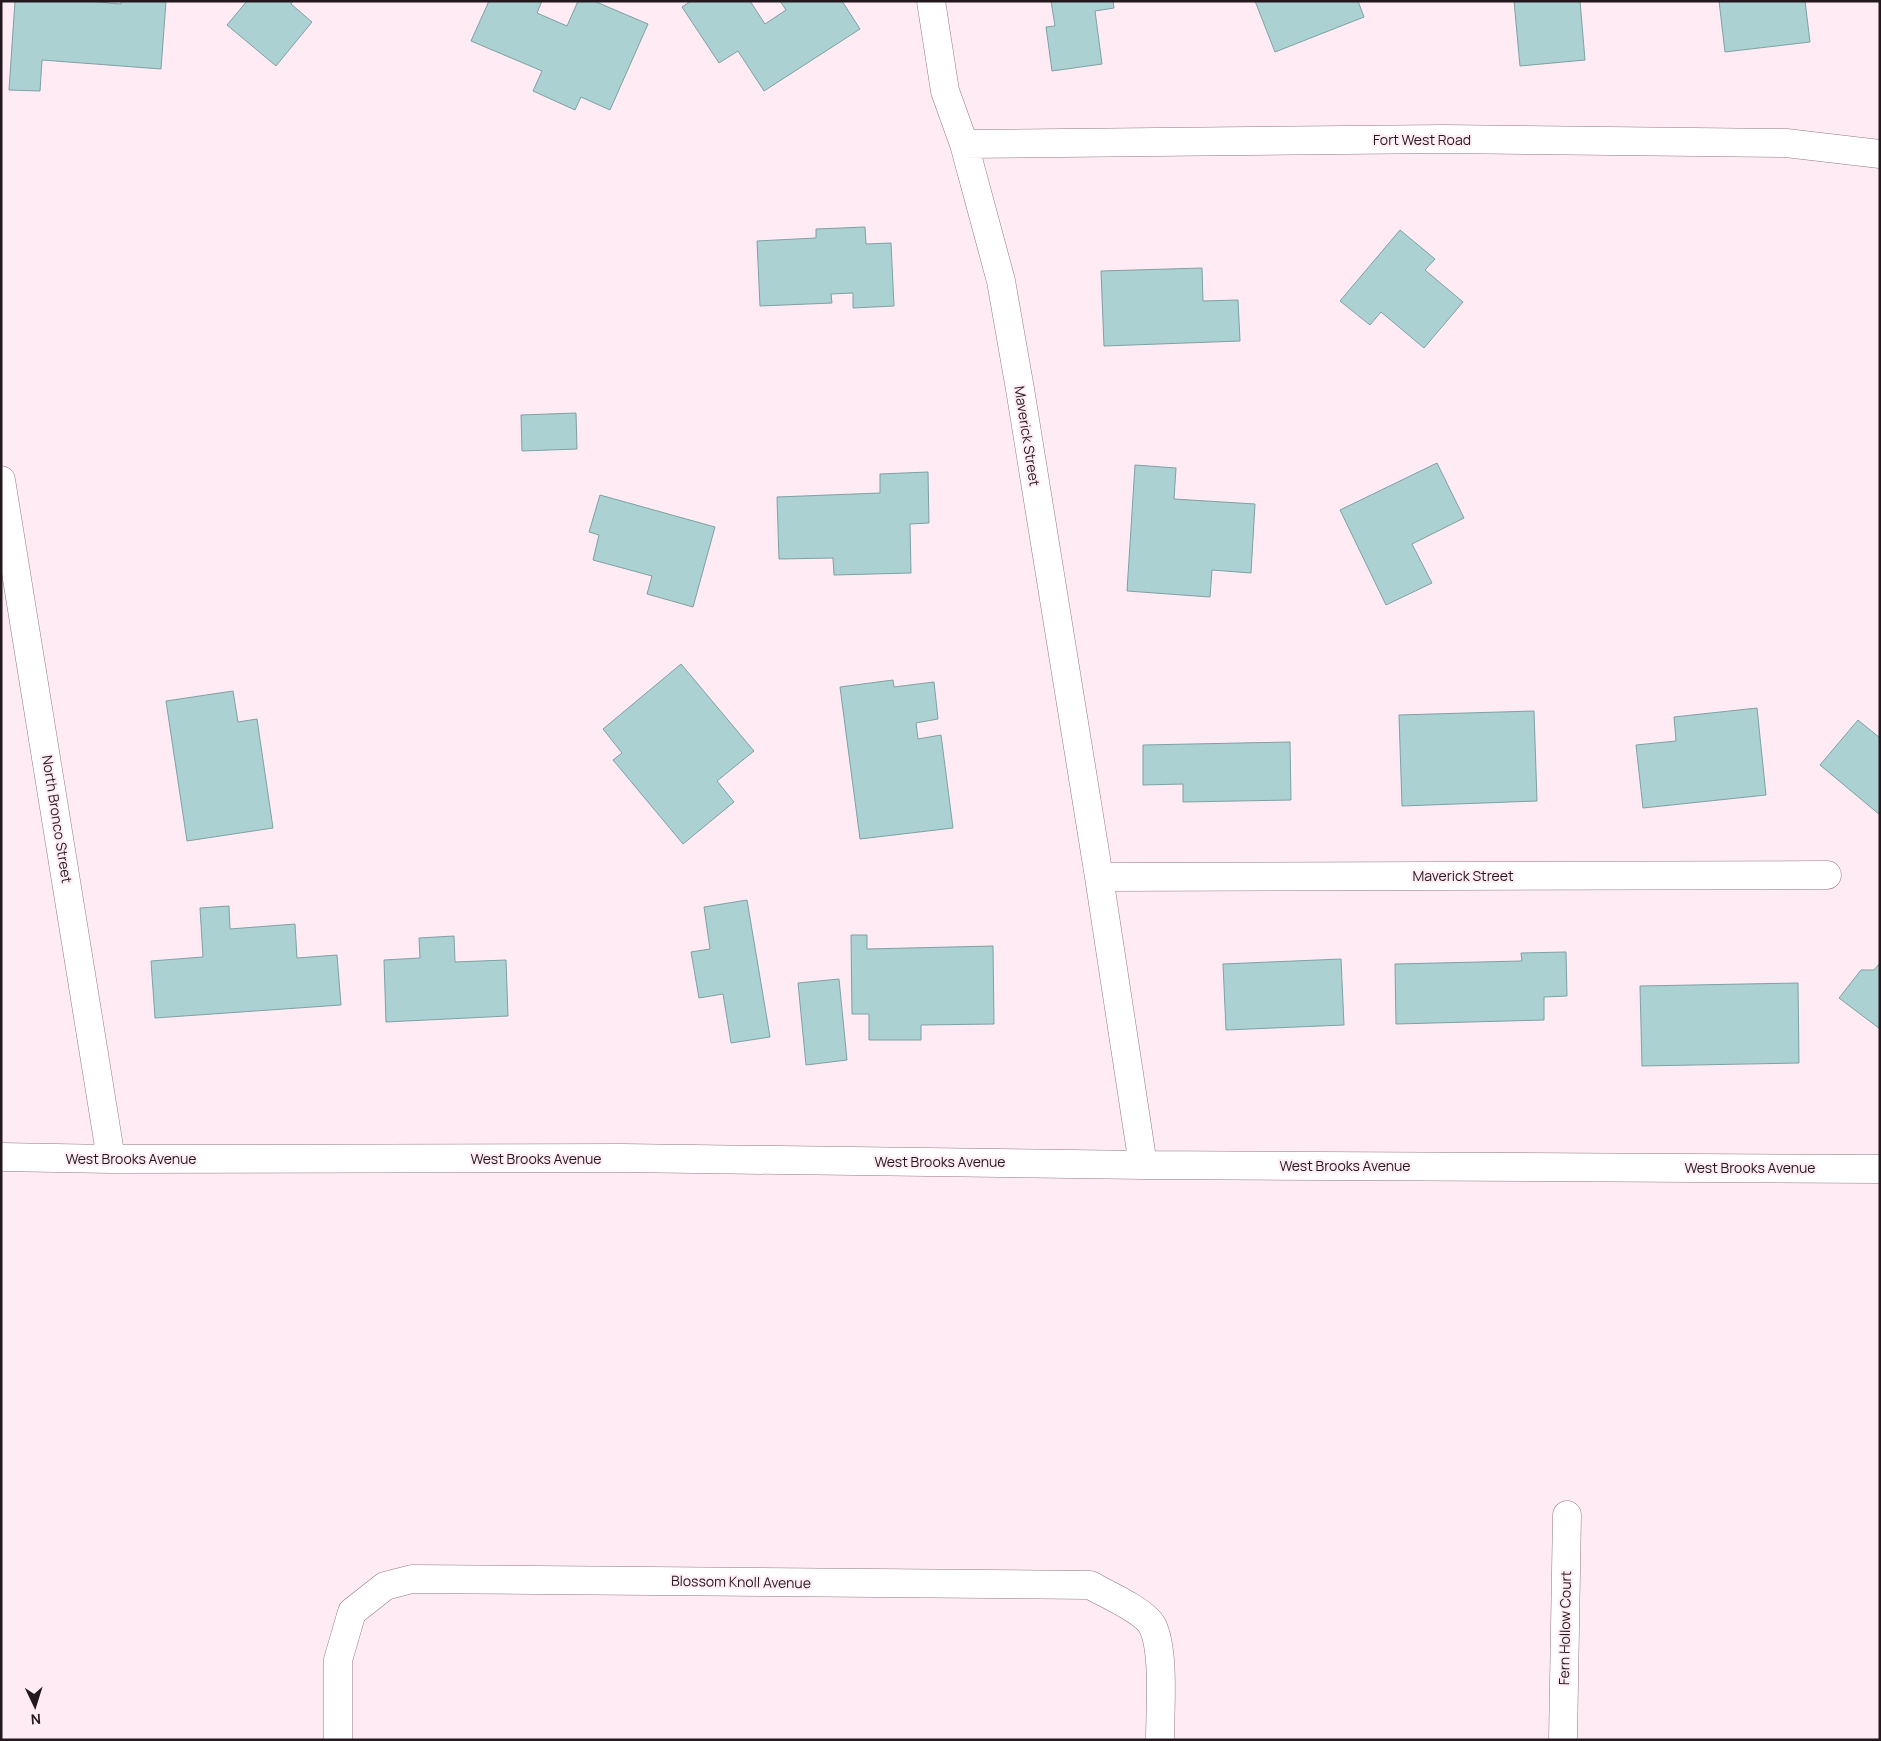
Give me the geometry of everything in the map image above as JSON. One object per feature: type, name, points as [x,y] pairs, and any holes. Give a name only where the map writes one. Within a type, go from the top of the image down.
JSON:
[{"type":"street","name":"Maverick Street","points":[[931,1],[946,91],[964,144],[1001,281],[1099,877],[1143,1164]]},
{"type":"street","name":"Fort West Road","points":[[964,144],[1443,139],[1786,143],[1880,154]]},
{"type":"street","name":"North Bronco Street","points":[[1,480],[111,1159]]},
{"type":"street","name":"Maverick Street","points":[[1099,877],[1827,875]]},
{"type":"street","name":"West Brooks Avenue","points":[[1,1157],[111,1159],[623,1158],[1880,1169]]},
{"type":"street","name":"Fern Hollow Court","points":[[1564,1740],[1567,1516]]},
{"type":"street","name":"Blossom Knoll Avenue","points":[[338,1740],[338,1660],[352,1612],[385,1586],[412,1579],[1090,1586],[1134,1608],[1151,1624],[1160,1650],[1160,1740]]},
{"type":"building","points":[[15,1],[88,1],[121,4],[121,1],[166,1],[161,69],[42,60],[40,91],[9,90]]},
{"type":"building","points":[[247,1],[293,1],[291,4],[312,22],[276,66],[227,25]]},
{"type":"building","points":[[489,1],[542,1],[537,13],[567,26],[578,1],[594,1],[648,24],[610,110],[581,97],[575,110],[533,91],[542,71],[471,41]]},
{"type":"building","points":[[691,1],[750,1],[765,24],[786,10],[780,1],[842,1],[860,29],[764,91],[738,51],[719,63],[682,7]]},
{"type":"building","points":[[1051,1],[1113,1],[1114,8],[1095,11],[1102,64],[1052,71],[1046,27],[1055,26]]},
{"type":"building","points":[[1255,1],[1358,1],[1364,17],[1275,52]]},
{"type":"building","points":[[1514,1],[1580,1],[1585,60],[1520,66]]},
{"type":"building","points":[[1719,1],[1805,1],[1810,42],[1725,52]]},
{"type":"building","points":[[865,227],[866,244],[891,243],[894,306],[853,308],[853,293],[831,294],[832,303],[760,306],[757,241],[816,238],[816,229]]},
{"type":"building","points":[[1400,230],[1435,259],[1425,270],[1463,302],[1424,348],[1381,312],[1370,325],[1340,301]]},
{"type":"building","points":[[1202,268],[1203,301],[1238,300],[1240,341],[1104,346],[1101,271]]},
{"type":"building","points":[[576,413],[577,449],[522,451],[521,415]]},
{"type":"building","points":[[1437,463],[1464,518],[1412,544],[1432,583],[1386,605],[1340,510]]},
{"type":"building","points":[[1135,465],[1176,468],[1174,499],[1255,504],[1251,573],[1212,570],[1210,597],[1127,591]]},
{"type":"building","points":[[928,472],[929,523],[910,524],[911,573],[834,575],[833,558],[779,559],[777,497],[880,493],[880,474]]},
{"type":"building","points":[[600,495],[715,527],[693,607],[647,594],[652,576],[593,560],[599,535],[589,532]]},
{"type":"building","points":[[681,664],[754,751],[717,781],[734,802],[683,844],[613,760],[622,753],[603,729]]},
{"type":"building","points":[[893,680],[894,687],[934,682],[938,719],[916,723],[918,739],[941,735],[953,828],[860,839],[840,687]]},
{"type":"building","points":[[233,691],[238,722],[257,719],[273,828],[187,841],[166,701]]},
{"type":"building","points":[[1757,708],[1766,795],[1643,808],[1636,745],[1676,741],[1674,717]]},
{"type":"building","points":[[1534,711],[1537,801],[1402,806],[1399,715]]},
{"type":"building","points":[[1858,720],[1880,738],[1880,815],[1820,765]]},
{"type":"building","points":[[1290,742],[1291,800],[1183,802],[1183,784],[1143,785],[1143,745]]},
{"type":"building","points":[[747,900],[770,1037],[731,1043],[723,994],[699,998],[691,952],[710,949],[704,907]]},
{"type":"building","points":[[229,906],[230,929],[295,924],[297,958],[337,955],[341,1005],[155,1018],[151,961],[203,957],[200,908]]},
{"type":"building","points":[[851,935],[867,935],[867,949],[993,946],[994,1024],[921,1025],[921,1040],[869,1040],[869,1014],[852,1014]]},
{"type":"building","points":[[454,936],[455,962],[506,960],[508,1016],[386,1022],[384,960],[420,958],[419,938]]},
{"type":"building","points":[[1566,952],[1567,996],[1544,997],[1544,1020],[1396,1024],[1395,964],[1522,961],[1521,953]]},
{"type":"building","points":[[1341,959],[1344,1025],[1226,1030],[1223,964]]},
{"type":"building","points":[[1880,963],[1880,1029],[1839,998],[1861,970],[1874,970]]},
{"type":"building","points":[[839,979],[847,1060],[806,1065],[798,983]]},
{"type":"building","points":[[1798,983],[1799,1063],[1642,1066],[1640,986]]}]
